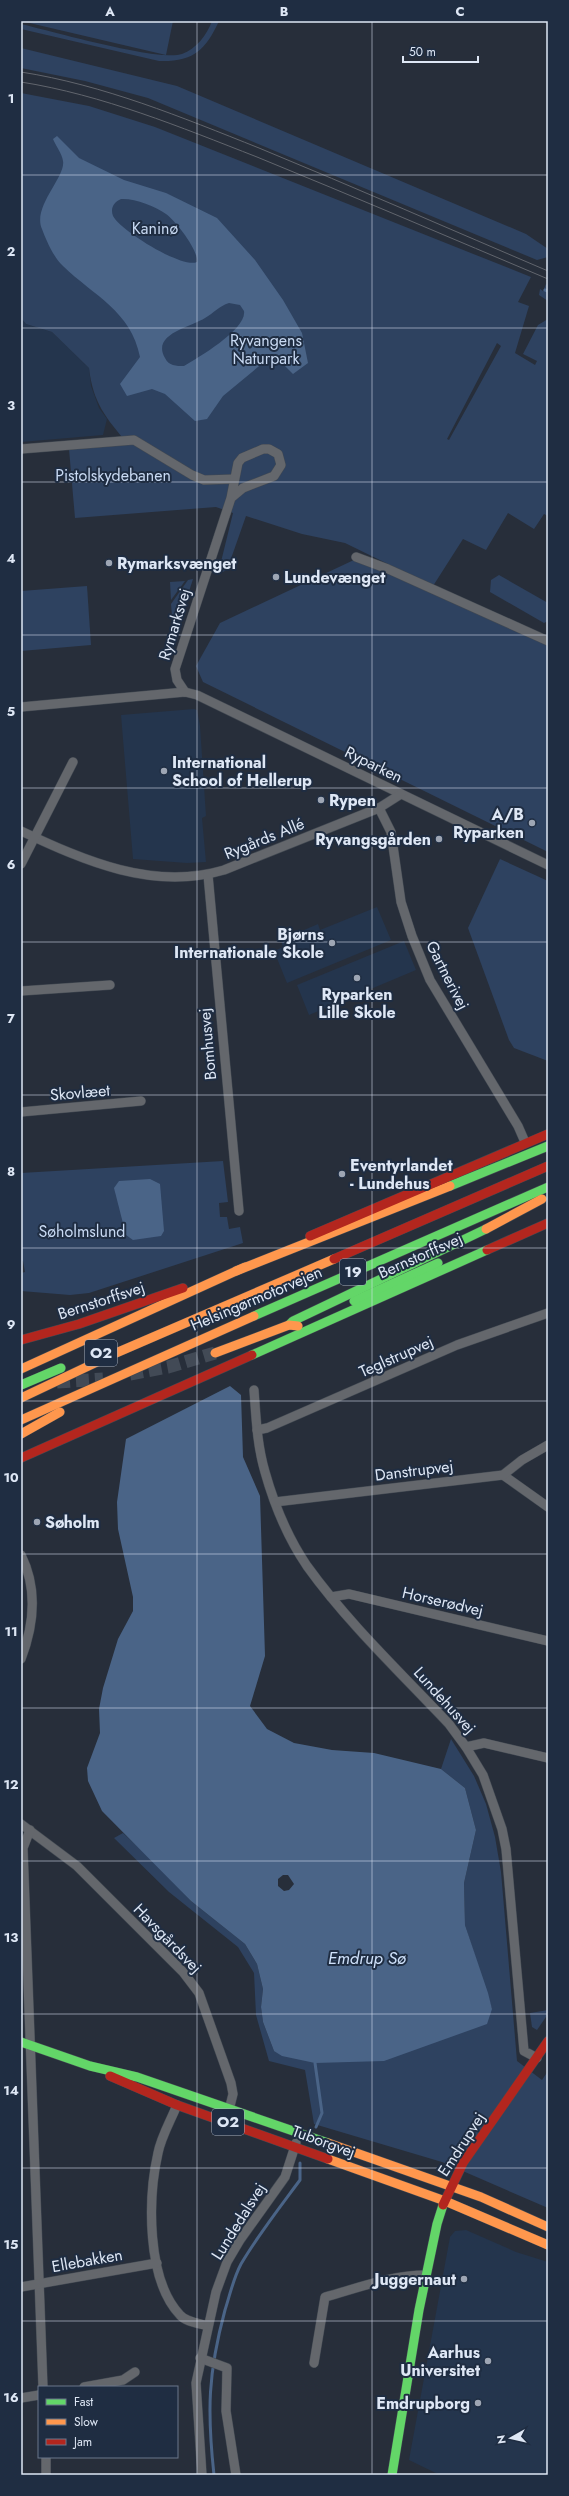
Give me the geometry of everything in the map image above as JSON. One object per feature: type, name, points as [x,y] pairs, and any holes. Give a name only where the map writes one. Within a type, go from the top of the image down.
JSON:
[{"type":"main road","points":[[21,1369],[331,1226],[525,1142],[548,1134]]},
{"type":"main road","points":[[236,1271],[348,1229],[548,1146]]},
{"type":"main road","name":"Helsingørmotorvejen","points":[[21,1398],[183,1325],[548,1166]]},
{"type":"main road","name":"Helsingørmotorvejen","points":[[21,1420],[158,1357],[548,1187]]},
{"type":"main road","points":[[289,1325],[293,1321],[523,1211],[548,1195]]},
{"type":"main road","name":"Bernstorffsvej","points":[[215,1353],[289,1325],[295,1327],[548,1216]]},
{"type":"main road","points":[[21,1458],[548,1223]]},
{"type":"main road","name":"Bernstorffsvej","points":[[21,1340],[79,1324],[236,1271]]},
{"type":"main road","name":"O2","points":[[21,1385],[59,1369],[183,1325]]},
{"type":"main road","name":"O2","points":[[21,1434],[158,1357]]},
{"type":"main road","name":"Emdrupvej","points":[[392,2475],[426,2275],[450,2186],[463,2163],[548,2041]]},
{"type":"main road","name":"Tuborgvej","points":[[25,2044],[90,2066],[137,2077],[450,2186],[548,2227]]},
{"type":"main road","name":"Tuborgvej","points":[[90,2066],[134,2088],[445,2201],[548,2245]]},
{"type":"street","points":[[21,449],[134,440],[198,477],[215,481],[234,479]]},
{"type":"street","name":"Rymarksvej","points":[[185,692],[177,680],[175,669],[231,498],[238,463],[242,458],[263,449],[269,449],[278,454],[281,465],[274,476],[243,488],[231,498]]},
{"type":"street","points":[[356,557],[395,572],[548,641]]},
{"type":"street","points":[[21,707],[185,692]]},
{"type":"street","name":"Ryparken","points":[[185,692],[197,695],[548,865]]},
{"type":"street","points":[[21,864],[74,762]]},
{"type":"street","name":"Rygårds Allé","points":[[21,831],[68,854],[130,873],[163,876],[208,875],[378,808],[401,794]]},
{"type":"street","name":"Gartnerivej","points":[[378,808],[391,832],[402,902],[412,936],[430,980],[518,1126],[525,1142]]},
{"type":"street","name":"Bomhusvej","points":[[208,875],[239,1211]]},
{"type":"street","points":[[21,991],[110,985]]},
{"type":"street","name":"Skovlæet","points":[[21,1112],[141,1101]]},
{"type":"street","name":"Teglstrupvej","points":[[257,1430],[267,1428],[457,1345],[548,1313]]},
{"type":"street","name":"Lundehusvej","points":[[254,1390],[257,1430],[264,1470],[275,1502],[306,1564],[331,1597],[449,1724],[466,1747],[483,1775],[502,1829],[506,1849],[524,2051],[537,2058]]},
{"type":"street","points":[[548,1445],[522,1460],[503,1475],[548,1507]]},
{"type":"street","name":"Danstrupvej","points":[[275,1502],[503,1475]]},
{"type":"street","points":[[21,1555],[27,1567],[31,1588],[33,1619],[21,1659]]},
{"type":"street","name":"Horserødvej","points":[[331,1597],[349,1594],[548,1641]]},
{"type":"street","points":[[466,1747],[484,1743],[548,1758]]},
{"type":"street","name":"Havsgårdsvej","points":[[21,1824],[77,1866],[183,1972],[199,1993],[231,2083],[233,2094],[229,2110]]},
{"type":"street","points":[[30,1830],[24,1843],[22,1857],[25,2044],[40,2283],[43,2386]]},
{"type":"street","points":[[178,2105],[158,2151],[152,2189],[150,2216],[157,2263],[170,2301],[180,2315],[189,2321],[208,2326]]},
{"type":"street","name":"Lundedalsvej","points":[[202,2475],[196,2404],[200,2358],[216,2292],[227,2262],[285,2177],[294,2146],[301,2135]]},
{"type":"street","name":"Ellebakken","points":[[21,2286],[157,2263]]},
{"type":"street","points":[[314,2363],[325,2297],[387,2279],[408,2275],[426,2275]]},
{"type":"street","points":[[200,2358],[227,2368],[226,2411],[236,2475]]},
{"type":"street","points":[[90,2386],[123,2380],[135,2372]]},
{"type":"street","points":[[21,2398],[38,2394]]},
{"type":"street","points":[[46,2458],[46,2475]]},
{"type":"shaded area","points":[[21,318],[26,324],[52,332],[89,368],[91,386],[99,408],[107,419],[103,435],[21,442]]},
{"type":"shaded area","name":"International School of Hellerup","points":[[197,710],[200,726],[206,816],[202,818],[206,862],[187,863],[133,859],[121,715]]},
{"type":"shaded area","name":"Bjørns Internationale Skole","points":[[377,907],[391,940],[287,983],[274,951],[283,947],[281,940],[318,924],[320,930]]},
{"type":"shaded area","name":"Ryparken Lille Skole","points":[[404,941],[416,970],[309,1015],[297,985]]},
{"type":"shaded area","name":"Aarhus Universitet","points":[[466,2230],[516,2252],[548,2262],[548,2475],[440,2475],[409,2460],[450,2237],[455,2231]]},
{"type":"green space","points":[[21,21],[173,21],[166,55]]},
{"type":"green space","points":[[212,21],[219,21],[203,47],[189,57],[171,61],[159,61],[21,29],[21,24],[104,45],[151,54],[170,55],[182,54],[192,49],[204,36]]},
{"type":"green space","points":[[21,48],[177,86],[526,234],[548,249],[548,257],[537,260],[148,98],[85,81],[21,68]]},
{"type":"green space","name":"Ryvangens Naturpark","points":[[21,93],[89,106],[155,127],[531,277],[518,302],[529,306],[515,353],[535,365],[537,361],[523,354],[538,325],[548,319],[548,516],[544,514],[534,529],[508,513],[486,550],[463,539],[433,586],[345,543],[302,534],[246,516],[227,570],[218,574],[233,513],[216,507],[75,518],[69,449],[128,444],[107,418],[97,401],[89,368],[52,332],[26,324],[21,318]],"holes":[[[497,343],[501,346],[449,440],[447,439]]]},
{"type":"green space","points":[[546,284],[548,285],[548,301],[539,295],[540,289],[543,291]]},
{"type":"green space","points":[[356,559],[548,644],[548,852],[203,682],[196,666],[220,623]]},
{"type":"green space","points":[[499,575],[548,603],[548,621],[544,623],[490,592],[491,580]]},
{"type":"green space","points":[[193,579],[185,604],[172,616],[171,604],[188,580]]},
{"type":"green space","points":[[185,581],[171,600],[170,582]]},
{"type":"green space","points":[[87,586],[91,645],[21,651],[21,591]]},
{"type":"green space","points":[[184,608],[179,621],[173,622],[173,618]]},
{"type":"green space","points":[[500,859],[548,881],[548,1061],[514,1048],[509,1040],[468,928]]},
{"type":"green space","name":"Søholmslund","points":[[223,1161],[228,1202],[219,1203],[220,1217],[227,1217],[229,1229],[240,1227],[243,1243],[89,1293],[70,1295],[21,1291],[21,1273],[25,1272],[23,1261],[21,1261],[21,1173]]},
{"type":"green space","points":[[451,1739],[474,1776],[486,1804],[495,1837],[501,1872],[517,2061],[542,2080],[548,2071],[548,2208],[442,2162],[314,2124],[305,2070],[269,2061],[256,2015],[254,1973],[238,1947],[169,1892],[114,1838],[123,1833],[158,1865],[191,1901],[245,1944],[257,1964],[263,1989],[261,2007],[263,2022],[274,2051],[492,2009],[465,1925],[464,1883],[476,1830],[465,1788],[441,1769]]},
{"type":"green space","points":[[548,2010],[548,2014],[537,2030],[532,2027],[530,2013]]},
{"type":"water","points":[[57,136],[79,158],[124,180],[166,193],[217,218],[255,260],[283,300],[302,333],[308,363],[293,374],[279,360],[264,362],[223,396],[207,419],[195,421],[165,394],[152,389],[127,396],[120,384],[140,357],[129,328],[110,306],[60,263],[51,249],[42,229],[40,220],[41,211],[63,168],[62,158],[53,139]],"holes":[[[121,199],[144,203],[166,214],[186,236],[197,257],[197,262],[189,263],[179,260],[152,247],[127,230],[118,222],[112,213],[113,206]],[[229,303],[240,305],[244,311],[243,318],[230,334],[221,342],[184,366],[173,365],[167,361],[162,350],[163,343],[168,337],[174,332],[205,318]]]},
{"type":"water","points":[[150,1179],[160,1184],[164,1231],[161,1236],[133,1240],[126,1235],[114,1188],[119,1181]]},
{"type":"water","name":"Emdrup Sø","points":[[230,1386],[241,1395],[243,1457],[260,1496],[265,1656],[250,1706],[267,1729],[294,1743],[332,1750],[374,1753],[441,1769],[465,1788],[476,1830],[464,1883],[465,1925],[492,2009],[487,2024],[384,2061],[315,2063],[282,2056],[274,2051],[263,2022],[261,2007],[263,1989],[257,1964],[245,1944],[191,1901],[102,1811],[88,1781],[87,1768],[100,1733],[99,1709],[103,1688],[118,1639],[133,1611],[133,1597],[118,1529],[117,1502],[126,1439]],"holes":[[[283,1875],[288,1875],[294,1884],[289,1890],[284,1891],[278,1886],[278,1879]]]},
{"type":"waterway","points":[[315,2063],[322,2113],[316,2127]]},
{"type":"waterway","points":[[214,2475],[210,2431],[210,2392],[215,2353],[225,2310],[241,2264],[262,2232],[300,2180],[300,2163]]},
{"type":"tunnel","points":[[130,1374],[168,1367],[215,1353]]},
{"type":"tunnel","points":[[57,1382],[103,1379]]},
{"type":"tram line","points":[[21,72],[82,85],[142,103],[230,136],[548,271]]},
{"type":"tram line","points":[[21,82],[82,95],[141,113],[294,172],[548,279]]},
{"type":"traffic: fast","points":[[450,1186],[548,1146]]},
{"type":"traffic: fast","points":[[254,1316],[548,1187]]},
{"type":"traffic: fast","points":[[289,1325],[293,1321],[486,1229]]},
{"type":"traffic: fast","points":[[252,1355],[487,1250]]},
{"type":"traffic: fast","points":[[354,1301],[438,1263]]},
{"type":"traffic: fast","points":[[21,1385],[61,1368]]},
{"type":"traffic: fast","points":[[21,2042],[90,2066],[137,2077],[328,2143]]},
{"type":"traffic: fast","points":[[392,2475],[419,2310],[437,2224],[443,2205]]},
{"type":"traffic: slow","points":[[236,1271],[450,1186]]},
{"type":"traffic: slow","points":[[486,1229],[542,1199]]},
{"type":"traffic: slow","points":[[21,1398],[116,1353],[334,1259]]},
{"type":"traffic: slow","points":[[21,1369],[245,1267]]},
{"type":"traffic: slow","points":[[21,1420],[254,1316]]},
{"type":"traffic: slow","points":[[215,1353],[289,1325],[298,1326]]},
{"type":"traffic: slow","points":[[21,1434],[60,1412]]},
{"type":"traffic: slow","points":[[328,2143],[481,2197],[548,2227]]},
{"type":"traffic: slow","points":[[328,2159],[445,2201],[548,2245]]},
{"type":"traffic: jam","points":[[310,1236],[548,1134]]},
{"type":"traffic: jam","points":[[334,1259],[548,1166]]},
{"type":"traffic: jam","points":[[487,1250],[548,1223]]},
{"type":"traffic: jam","points":[[21,1340],[79,1324],[183,1288]]},
{"type":"traffic: jam","points":[[21,1458],[252,1355]]},
{"type":"traffic: jam","points":[[443,2205],[463,2163],[548,2041]]},
{"type":"traffic: jam","points":[[110,2076],[177,2105],[328,2159]]},
{"type":"place","name":"Rymarksvænget","points":[[109,563]]},
{"type":"place","name":"Lundevænget","points":[[276,577]]},
{"type":"place","name":"International School of Hellerup","points":[[164,771]]},
{"type":"place","name":"Rypen","points":[[321,800]]},
{"type":"place","name":"A/B Ryparken","points":[[532,823]]},
{"type":"place","name":"Ryvangsgården","points":[[439,839]]},
{"type":"place","name":"Bjørns Internationale Skole","points":[[332,943]]},
{"type":"place","name":"Ryparken Lille Skole","points":[[357,978]]},
{"type":"place","name":"Eventyrlandet - Lundehus","points":[[342,1174]]},
{"type":"place","name":"Søholm","points":[[37,1522]]},
{"type":"place","name":"Juggernaut","points":[[464,2279]]},
{"type":"place","name":"Aarhus Universitet","points":[[488,2361]]},
{"type":"place","name":"Emdrupborg","points":[[478,2403]]},
{"type":"park label","name":"Kaninø","points":[[155,228]]},
{"type":"park label","name":"Pistolskydebanen","points":[[113,475]]}]
